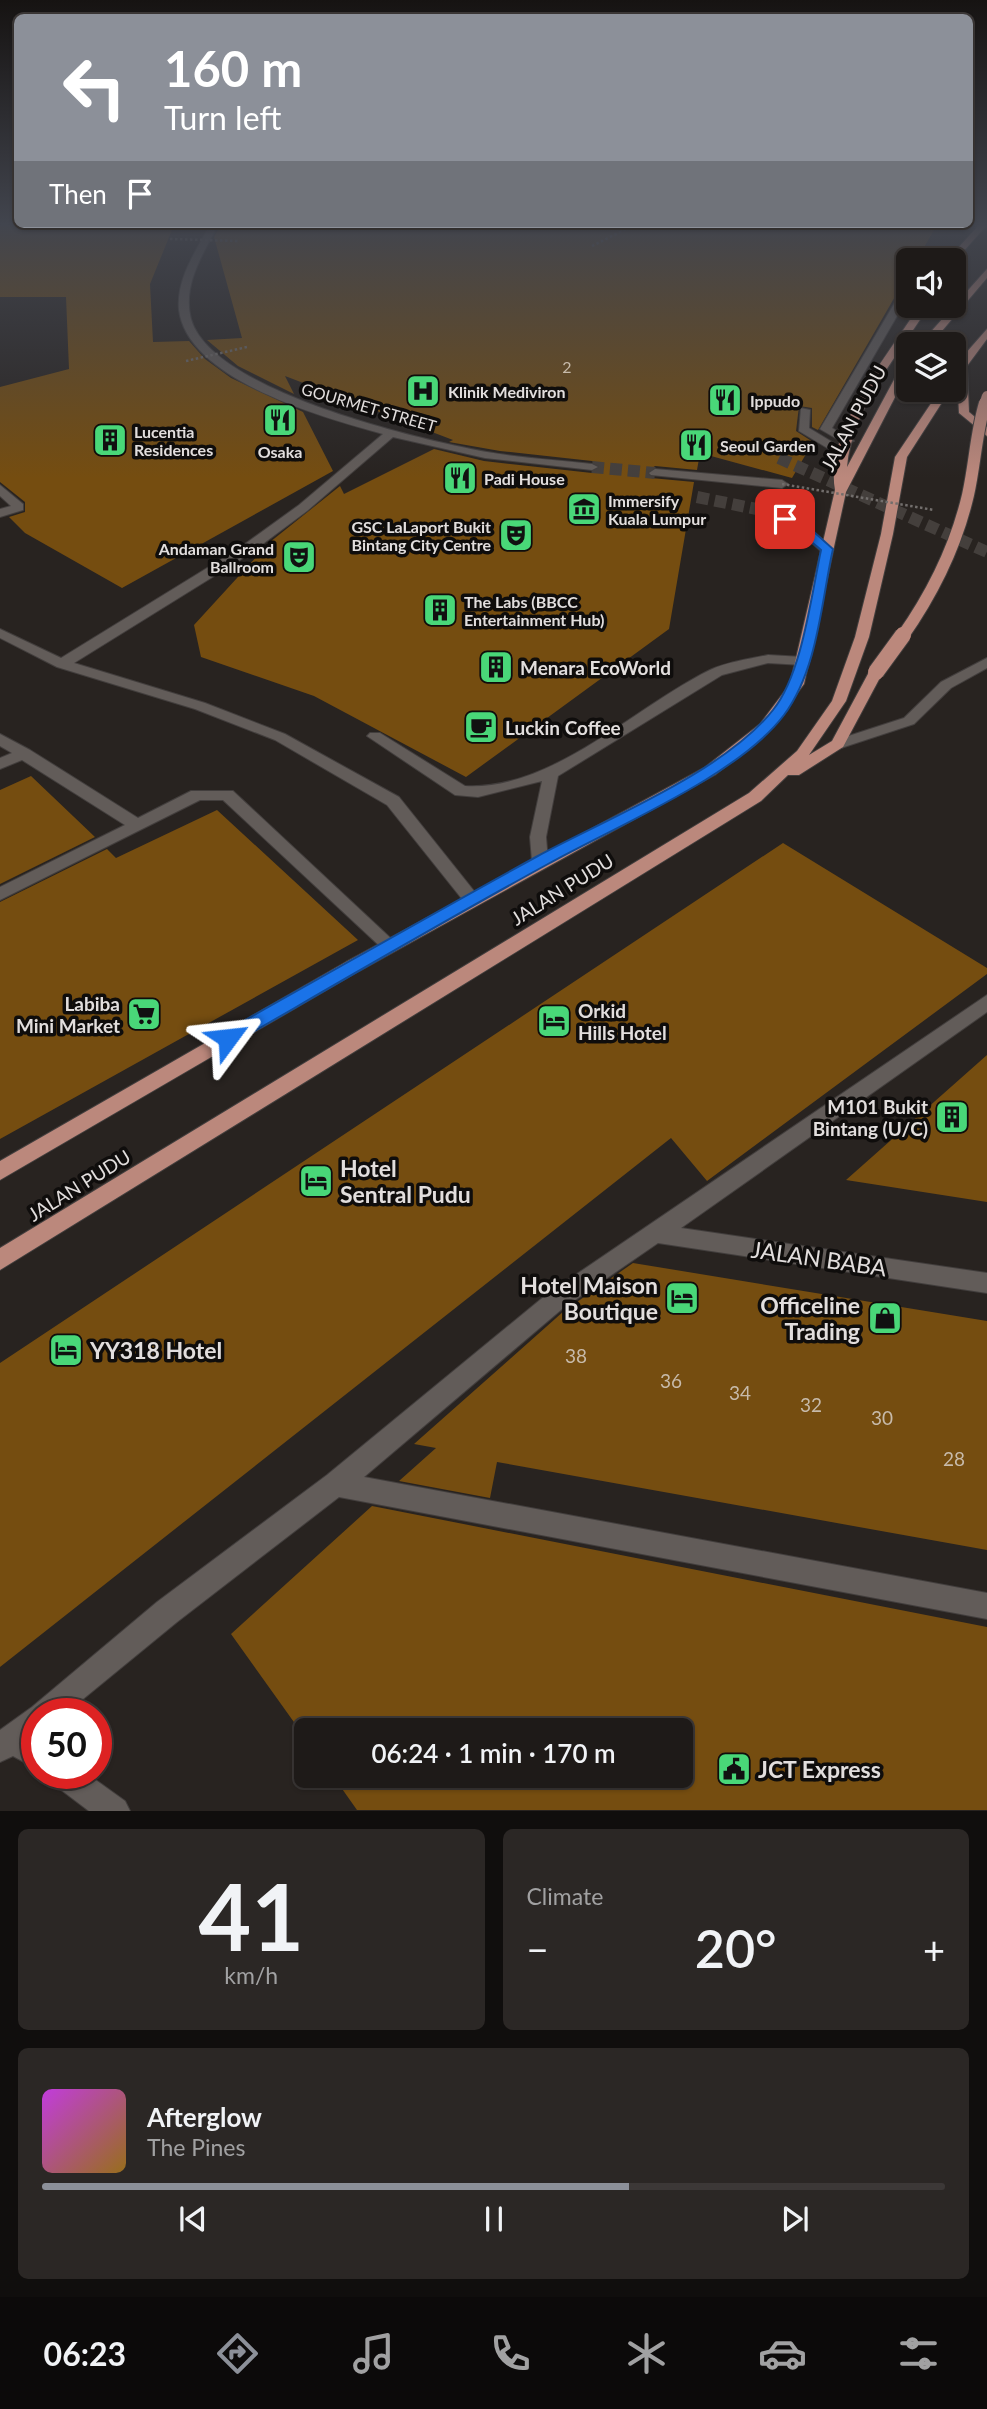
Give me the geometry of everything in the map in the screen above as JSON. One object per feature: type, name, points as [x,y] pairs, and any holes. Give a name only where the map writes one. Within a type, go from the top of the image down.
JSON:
[{"type":"main road","points":[[935,332],[955,310]]},
{"type":"main road","points":[[840,492],[839,463],[865,396],[915,318]]},
{"type":"main road","points":[[966,359],[987,332]]},
{"type":"main road","name":"JALAN PUDU","points":[[0,1171],[112,1104],[540,861],[710,771],[746,746],[788,700],[797,684],[840,492],[896,386]]},
{"type":"main road","points":[[755,797],[838,744],[876,672],[917,619],[944,572],[968,495],[987,396]]},
{"type":"main road","name":"JALAN PUDU","points":[[0,1260],[755,797],[802,754],[839,701],[862,637],[887,534],[901,457],[937,402]]},
{"type":"main road","points":[[964,402],[964,413],[987,433]]},
{"type":"street","name":"GOURMET STREET","points":[[185,310],[187,323],[196,342],[215,359],[250,381],[294,402],[472,453],[592,467]]},
{"type":"street","points":[[848,441],[826,429],[896,310]]},
{"type":"street","points":[[805,410],[803,429],[843,453]]},
{"type":"street","points":[[62,664],[243,552],[303,508],[392,432]]},
{"type":"street","points":[[655,473],[782,484]]},
{"type":"street","points":[[0,489],[19,507],[0,513]]},
{"type":"street","points":[[771,512],[800,526],[827,549]]},
{"type":"street","points":[[0,633],[62,664],[200,706],[280,737],[393,801],[472,900]]},
{"type":"street","points":[[375,736],[461,791],[478,792],[551,774],[717,672],[768,659],[803,661]]},
{"type":"street","points":[[838,744],[909,721],[946,685],[987,662]]},
{"type":"street","points":[[0,739],[137,825]]},
{"type":"street","points":[[0,764],[25,753]]},
{"type":"street","points":[[540,861],[538,837],[551,774]]},
{"type":"street","points":[[0,894],[197,795],[227,795],[390,946]]},
{"type":"street","points":[[62,1698],[167,1612],[337,1484],[554,1302],[651,1233],[757,1165],[987,1002]]},
{"type":"street","name":"JALAN BABA","points":[[651,1233],[987,1283]]},
{"type":"street","points":[[337,1484],[987,1606]]},
{"type":"street","points":[[7,1743],[21,1732]]},
{"type":"street","points":[[84,1789],[115,1811]]},
{"type":"path","points":[[186,361],[247,347]]},
{"type":"path","points":[[782,484],[939,510]]},
{"type":"building","points":[[67,310],[151,310],[153,342],[189,341],[205,359],[231,378],[303,412],[333,471],[122,588],[25,533],[9,517],[25,512],[25,502],[0,482],[0,387],[69,369]]},
{"type":"building","points":[[234,310],[888,310],[818,430],[812,427],[812,408],[799,406],[796,431],[813,442],[792,478],[700,453],[697,470],[655,466],[648,471],[651,478],[694,482],[669,629],[466,777],[314,696],[201,657],[194,625],[270,542],[340,486],[344,494],[434,449],[484,461],[592,473],[600,466],[592,461],[500,451],[449,442],[453,440],[285,376],[294,394],[238,366],[207,340],[242,338]]},
{"type":"building","points":[[31,776],[95,837],[0,884],[0,790]]},
{"type":"building","points":[[217,810],[358,940],[0,1139],[0,902],[107,849],[116,858]]},
{"type":"building","points":[[783,843],[987,968],[987,974],[707,1181],[671,1138],[0,1667],[0,1363]]},
{"type":"building","name":"M101 Bukit Bintang (U/C)","points":[[987,1055],[987,1202],[846,1180]]},
{"type":"building","points":[[633,1263],[987,1321],[987,1550],[497,1462],[490,1498],[399,1481],[436,1448],[414,1444],[564,1311]]},
{"type":"building","points":[[372,1506],[987,1627],[987,1810],[357,1810],[341,1788],[693,1788],[693,1718],[294,1718],[294,1722],[231,1634]]},
{"type":"tunnel","points":[[779,458],[987,552]]},
{"type":"tunnel","points":[[592,467],[655,473]]},
{"type":"tunnel","points":[[697,497],[771,512]]},
{"type":"place","name":"Klinik Mediviron","points":[[423,391]]},
{"type":"place","name":"Ippudo","points":[[725,400]]},
{"type":"place","name":"Osaka","points":[[280,420]]},
{"type":"place","name":"Lucentia Residences","points":[[110,440]]},
{"type":"place","name":"Seoul Garden","points":[[696,445]]},
{"type":"place","name":"Padi House","points":[[460,478]]},
{"type":"place","name":"Immersify Kuala Lumpur","points":[[584,509]]},
{"type":"place","name":"GSC LaLaport Bukit Bintang City Centre","points":[[516,535]]},
{"type":"place","name":"Andaman Grand Ballroom","points":[[299,557]]},
{"type":"place","name":"The Labs (BBCC Entertainment Hub)","points":[[440,610]]},
{"type":"place","name":"Menara EcoWorld","points":[[496,667]]},
{"type":"place","name":"Luckin Coffee","points":[[481,727]]},
{"type":"place","name":"Labiba Mini Market","points":[[144,1014]]},
{"type":"place","name":"Orkid Hills Hotel","points":[[554,1021]]},
{"type":"place","name":"M101 Bukit Bintang (U/C)","points":[[952,1117]]},
{"type":"place","name":"Hotel Sentral Pudu","points":[[316,1181]]},
{"type":"place","name":"Hotel Maison Boutique","points":[[682,1298]]},
{"type":"place","name":"Officeline Trading","points":[[885,1318]]},
{"type":"place","name":"YY318 Hotel","points":[[66,1350]]},
{"type":"place","name":"JCT Express","points":[[734,1769]]},
{"type":"route","points":[[228,1038],[540,861],[710,771],[746,746],[778,714],[797,684],[827,549],[800,526],[785,519]]}]
